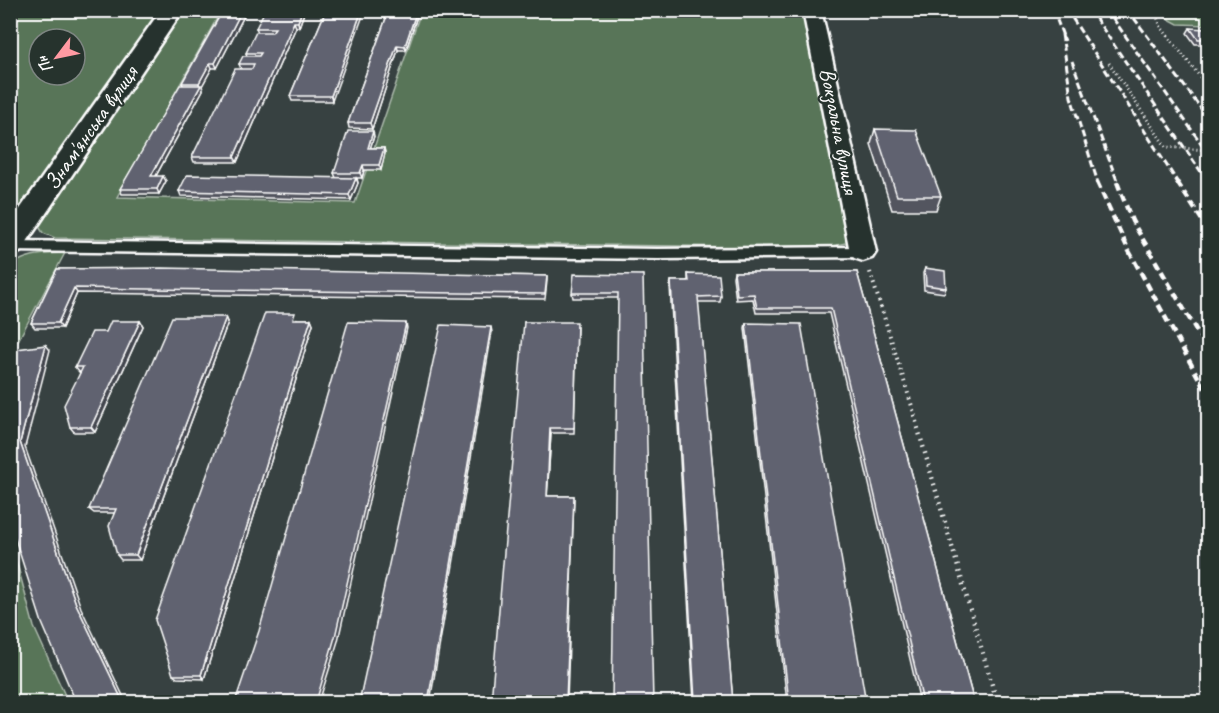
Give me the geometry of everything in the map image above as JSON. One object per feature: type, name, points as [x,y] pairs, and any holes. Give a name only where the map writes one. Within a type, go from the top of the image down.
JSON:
[{"type":"street","name":"Знам'янська вулиця","points":[[10,245],[172,10]]},
{"type":"street","name":"Вокзальна вулиця","points":[[812,10],[863,252]]},
{"type":"lane","points":[[10,245],[658,254],[863,252]]},
{"type":"path","points":[[1186,10],[1163,13],[1157,17],[1161,27],[1209,87]]},
{"type":"path","points":[[1109,63],[1166,147],[1209,150]]},
{"type":"path","points":[[863,252],[938,490],[997,702]]},
{"type":"green space","points":[[808,10],[850,242],[824,248],[55,238],[43,233],[38,225],[180,11],[221,11],[117,197],[355,203],[421,11]]},
{"type":"green space","points":[[11,11],[163,11],[11,229]]},
{"type":"green space","points":[[1154,11],[1208,11],[1208,25],[1178,24]]},
{"type":"green space","points":[[65,253],[12,352],[11,358],[11,267],[29,257]]},
{"type":"green space","points":[[11,541],[34,627],[68,702],[11,702]]},
{"type":"building","points":[[223,10],[242,10],[215,63],[210,63],[199,83],[182,83]]},
{"type":"building","points":[[265,10],[302,10],[298,22],[294,22],[234,157],[192,157],[235,69],[252,69],[254,64],[239,64],[243,56],[259,56],[261,53],[246,53],[256,32],[272,32],[275,28],[256,28]]},
{"type":"building","points":[[326,10],[362,10],[331,96],[290,96]]},
{"type":"building","points":[[389,10],[417,10],[405,46],[397,45],[370,123],[348,123]]},
{"type":"building","points":[[1190,28],[1206,29],[1209,32],[1209,39],[1198,39]]},
{"type":"building","points":[[180,85],[201,85],[151,176],[163,176],[157,189],[120,189]]},
{"type":"building","points":[[875,129],[916,130],[941,196],[897,196]]},
{"type":"building","points":[[348,131],[373,131],[368,148],[384,148],[379,165],[363,165],[360,173],[334,173]]},
{"type":"building","points":[[187,175],[356,178],[349,195],[179,191]]},
{"type":"building","points":[[162,268],[547,276],[545,294],[74,288],[58,323],[31,323],[57,269]]},
{"type":"building","points":[[925,268],[945,271],[946,288],[926,285]]},
{"type":"building","points":[[734,272],[857,272],[974,702],[923,702],[831,308],[757,308],[754,294],[737,295]]},
{"type":"building","points":[[574,274],[643,275],[653,702],[612,702],[618,293],[572,293]]},
{"type":"building","points":[[688,274],[719,275],[721,296],[698,297],[733,702],[695,702],[671,281],[689,281]]},
{"type":"building","points":[[265,313],[295,313],[293,319],[311,319],[201,675],[173,675],[155,620]]},
{"type":"building","points":[[172,317],[226,317],[136,555],[117,555],[109,526],[116,509],[89,509]]},
{"type":"building","points":[[111,321],[140,321],[91,427],[70,427],[64,405],[83,367],[75,367],[92,332],[106,332]]},
{"type":"building","points":[[348,322],[406,323],[335,637],[316,702],[235,702],[259,631]]},
{"type":"building","points":[[524,322],[577,322],[574,428],[550,428],[547,496],[574,496],[566,702],[491,702]]},
{"type":"building","points":[[746,323],[801,324],[866,702],[789,702]]},
{"type":"building","points":[[441,325],[491,327],[428,702],[359,702]]},
{"type":"building","points":[[46,345],[20,442],[76,604],[123,702],[76,702],[42,623],[10,523],[10,372],[17,349]]},
{"type":"railway","points":[[1053,10],[1065,41]]},
{"type":"railway","points":[[1067,10],[1178,183]]},
{"type":"railway","points":[[1090,10],[1208,182]]},
{"type":"railway","points":[[1107,10],[1208,153]]},
{"type":"railway","points":[[1128,10],[1208,118]]},
{"type":"railway","points":[[1062,34],[1071,97],[1098,183]]},
{"type":"railway","points":[[1072,61],[1118,183]]},
{"type":"railway","points":[[1097,182],[1129,251],[1208,395]]},
{"type":"railway","points":[[1117,182],[1132,221],[1208,350]]},
{"type":"railway","points":[[1177,182],[1208,229]]}]
